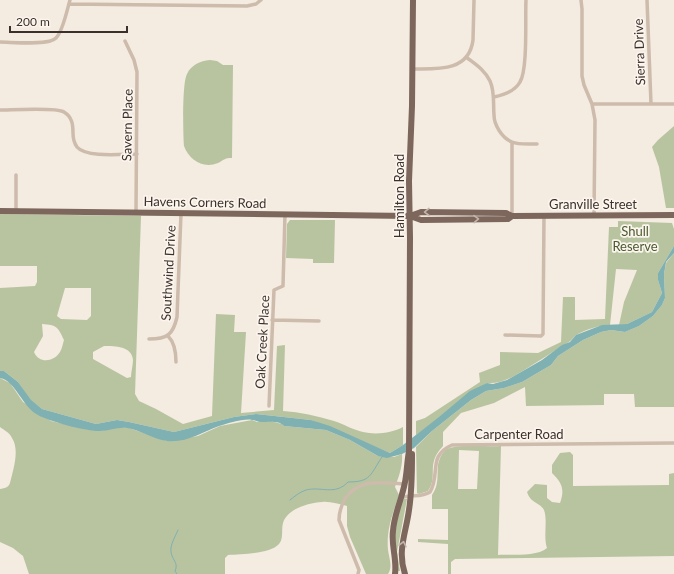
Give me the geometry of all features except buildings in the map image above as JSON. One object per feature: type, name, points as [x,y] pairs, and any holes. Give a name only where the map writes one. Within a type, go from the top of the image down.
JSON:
[{"type":"main road","name":"Hamilton Road","points":[[405,574],[401,562],[401,552],[411,496],[409,393],[410,156],[412,119],[413,0]]},
{"type":"main road","name":"Havens Corners Road","points":[[0,211],[410,216]]},
{"type":"main road","name":"Granville Street","points":[[410,216],[421,212],[506,213],[512,216],[674,215]]},
{"type":"main road","name":"Hamilton Road","points":[[395,574],[396,566],[392,535],[395,517],[410,464]]},
{"type":"main road","name":"Hamilton Road","points":[[391,574],[393,564],[390,550],[391,529],[395,511],[400,500]]},
{"type":"street","points":[[0,42],[46,42],[54,40],[60,33],[70,2],[247,6],[256,4],[261,0]]},
{"type":"street","points":[[412,69],[452,66],[461,62],[466,57],[472,46],[473,40],[474,0]]},
{"type":"street","points":[[494,97],[508,93],[521,81],[525,64],[526,0]]},
{"type":"street","points":[[581,0],[582,76],[592,104],[595,120],[594,215]]},
{"type":"street","name":"Sierra Drive","points":[[647,0],[651,104]]},
{"type":"street","name":"Savern Place","points":[[125,41],[134,60],[137,72],[136,212]]},
{"type":"street","points":[[466,57],[487,74],[493,88],[494,117],[496,126],[502,134],[512,143],[537,144]]},
{"type":"street","points":[[592,104],[674,104]]},
{"type":"street","points":[[0,110],[63,111],[71,118],[74,140],[77,147],[83,152],[93,154],[136,154]]},
{"type":"street","points":[[512,143],[512,216]]},
{"type":"street","points":[[16,175],[16,211]]},
{"type":"street","name":"Southwind Drive","points":[[149,340],[168,336],[175,327],[177,317],[181,213]]},
{"type":"street","name":"Oak Creek Place","points":[[269,406],[274,290],[283,286],[285,214]]},
{"type":"street","points":[[505,335],[541,336],[543,334],[544,215]]},
{"type":"street","points":[[272,320],[319,321]]},
{"type":"street","points":[[168,336],[172,339],[176,352],[176,362]]},
{"type":"street","name":"Carpenter Road","points":[[400,500],[411,496],[426,495],[430,492],[434,483],[437,459],[444,448],[452,445],[674,443]]},
{"type":"street","points":[[358,574],[358,570],[339,520],[339,513],[348,494],[362,484],[372,482],[405,484]]},
{"type":"green space","points":[[210,60],[217,61],[223,65],[233,65],[232,158],[212,165],[207,165],[197,162],[186,151],[184,146],[183,109],[184,87],[187,74],[196,64]]},
{"type":"green space","points":[[674,126],[674,208],[666,208],[659,167],[652,147]]},
{"type":"green space","points":[[0,214],[141,216],[135,394],[139,401],[183,424],[212,416],[216,314],[235,315],[234,332],[246,332],[241,413],[274,410],[277,346],[285,345],[283,411],[321,417],[368,433],[389,432],[403,427],[403,445],[390,453],[311,420],[256,414],[234,417],[174,432],[117,420],[96,424],[42,409],[30,400],[18,382],[4,371],[0,371],[0,288],[35,286],[37,282],[37,266],[0,266]],"holes":[[[65,288],[91,288],[91,316],[87,320],[61,319],[57,316]],[[42,324],[51,325],[58,329],[64,340],[60,352],[50,360],[43,360],[36,356],[34,352],[43,336]],[[104,346],[126,349],[132,355],[133,360],[131,377],[127,378],[93,359],[93,352]]]},
{"type":"green space","points":[[290,220],[335,220],[334,263],[313,263],[313,259],[286,258],[287,224]]},
{"type":"green space","name":"Shull Reserve","points":[[618,221],[672,223],[674,229],[674,246],[658,273],[658,280],[662,293],[652,312],[627,324],[619,325],[624,302],[637,270],[616,269],[610,325],[589,329],[582,332],[569,342],[513,376],[501,382],[487,383],[416,435],[416,421],[425,418],[480,382],[479,373],[500,365],[500,352],[538,353],[561,342],[563,297],[575,297],[575,320],[605,319],[609,227],[618,227]]},
{"type":"green space","points":[[674,253],[674,407],[635,407],[634,394],[604,394],[604,405],[526,406],[525,387],[494,403],[461,413],[443,432],[443,446],[433,464],[432,480],[428,491],[419,494],[417,493],[416,447],[432,431],[471,400],[486,391],[504,388],[522,382],[551,365],[558,356],[583,340],[601,332],[611,330],[625,332],[639,326],[653,316],[662,305],[665,298],[664,274],[666,263]]},
{"type":"green space","points":[[0,378],[10,383],[23,402],[51,421],[85,429],[99,431],[119,427],[129,428],[167,441],[198,436],[220,426],[252,420],[257,422],[270,421],[282,424],[284,426],[326,430],[350,440],[378,456],[394,457],[402,454],[401,467],[395,487],[399,495],[390,522],[388,536],[390,565],[388,574],[366,574],[350,537],[347,526],[347,506],[325,502],[305,505],[293,510],[285,518],[282,528],[281,542],[275,547],[262,552],[228,555],[225,558],[225,574],[29,574],[23,556],[13,548],[0,542],[0,489],[7,487],[10,483],[16,454],[11,436],[0,427]]},
{"type":"green space","points":[[501,446],[498,555],[531,554],[543,551],[547,548],[545,539],[546,519],[544,510],[531,499],[527,492],[535,484],[547,485],[547,498],[552,502],[560,503],[562,486],[552,473],[552,465],[560,453],[570,452],[573,455],[573,486],[669,485],[669,474],[674,473],[674,556],[455,559],[451,562],[451,574],[448,574],[448,544],[418,542],[418,539],[448,540],[448,509],[432,509],[432,495],[437,484],[440,458],[445,450],[452,447]],"holes":[[[459,450],[479,451],[477,489],[458,489]]]},
{"type":"green space","points":[[404,499],[407,499],[397,552],[400,571],[396,571],[393,536],[401,502]]},
{"type":"water","points":[[674,246],[674,253],[666,262],[664,274],[665,298],[662,305],[653,316],[639,326],[625,332],[611,330],[601,332],[583,340],[558,356],[551,365],[522,382],[504,388],[486,391],[471,400],[432,431],[414,448],[402,454],[387,458],[378,456],[350,440],[326,430],[284,426],[279,423],[260,422],[255,420],[240,420],[219,426],[188,439],[174,441],[162,440],[127,428],[94,431],[68,426],[38,415],[32,411],[15,389],[6,380],[0,378],[0,371],[4,371],[18,382],[31,400],[42,409],[96,424],[117,420],[174,432],[234,417],[256,414],[311,420],[330,426],[390,453],[403,445],[470,391],[487,383],[493,384],[507,380],[542,360],[562,345],[570,342],[576,335],[602,325],[627,324],[652,312],[662,293],[658,280],[658,273]]},
{"type":"waterway","points":[[290,500],[306,490],[333,490],[338,489],[348,482],[356,482],[366,479],[372,473],[382,457]]},
{"type":"waterway","points":[[177,574],[175,571],[176,564],[172,555],[171,547],[178,530]]}]
